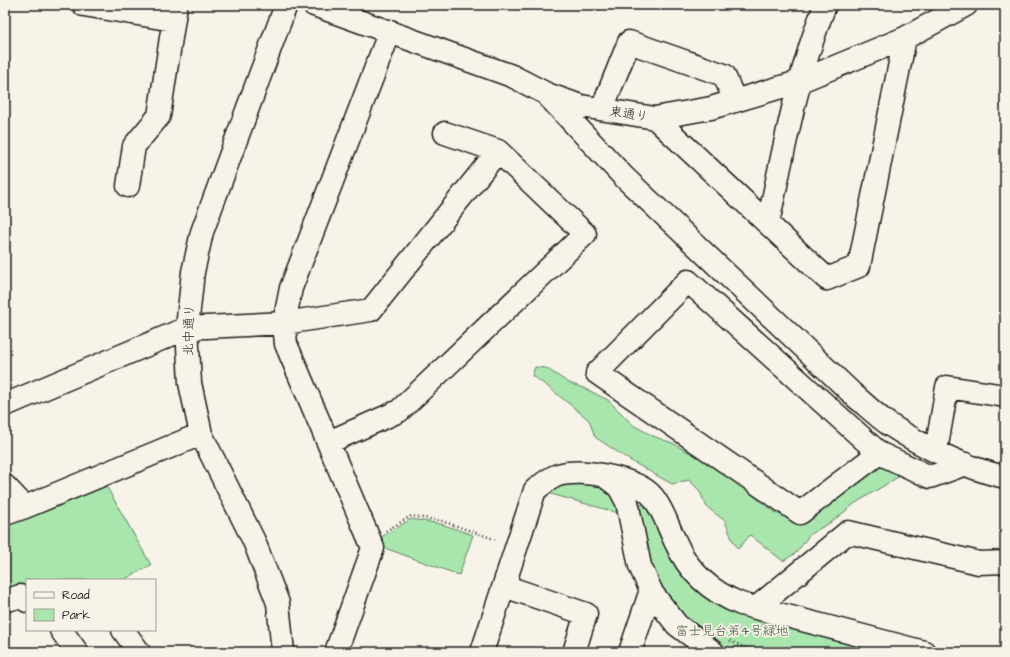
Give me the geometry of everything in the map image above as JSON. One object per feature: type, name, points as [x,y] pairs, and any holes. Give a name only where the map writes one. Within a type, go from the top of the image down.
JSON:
[{"type":"street","points":[[84,5],[175,12],[159,116],[134,146],[128,186]]},
{"type":"street","name":"北中通り","points":[[283,652],[278,603],[254,541],[201,434],[190,383],[187,328],[193,272],[202,232],[286,5]]},
{"type":"street","name":"東通り","points":[[314,5],[512,76],[547,94],[581,106],[655,118],[735,101],[798,82],[905,38],[966,5]]},
{"type":"street","points":[[768,223],[798,82],[812,37],[825,5]]},
{"type":"street","points":[[336,652],[373,548],[286,344],[284,323],[291,288],[390,32]]},
{"type":"street","points":[[655,118],[827,279],[859,266],[905,38]]},
{"type":"street","points":[[602,109],[630,42],[724,75],[735,101]]},
{"type":"street","points":[[547,94],[624,177],[856,397],[889,424],[936,451],[966,464],[1005,477]]},
{"type":"street","points":[[329,442],[399,411],[585,234],[498,151],[445,133]]},
{"type":"street","points":[[5,406],[187,328],[284,323],[370,310],[498,151]]},
{"type":"street","points":[[879,454],[800,513],[598,373],[688,281],[879,454],[930,477],[966,464]]},
{"type":"street","points":[[936,451],[947,387],[1005,396]]},
{"type":"street","points":[[5,486],[15,510],[201,434]]},
{"type":"street","points":[[482,652],[535,490],[546,481],[571,473],[594,473],[630,482],[652,495],[665,515],[684,560],[696,576],[709,588],[724,597],[756,608],[924,652]]},
{"type":"street","points":[[606,477],[619,487],[627,502],[640,566],[651,590],[677,625],[713,652]]},
{"type":"street","points":[[756,608],[848,532],[979,563],[1005,562]]},
{"type":"street","points":[[504,586],[586,614],[574,652]]},
{"type":"street","points":[[630,652],[651,590]]},
{"type":"street","points":[[5,601],[20,596],[26,600]]},
{"type":"street","points":[[62,631],[77,652]]},
{"type":"street","points":[[124,631],[139,652]]},
{"type":"path","points":[[370,540],[411,516],[442,521],[516,547]]},
{"type":"green space","points":[[535,367],[546,368],[569,383],[586,389],[608,400],[633,425],[653,436],[672,443],[716,467],[776,513],[798,522],[815,516],[871,467],[888,467],[898,477],[854,504],[833,521],[810,534],[796,553],[783,561],[750,535],[738,549],[732,539],[725,521],[707,507],[699,490],[689,480],[672,484],[631,461],[595,437],[589,420],[547,386],[532,376]]},
{"type":"green space","points":[[594,480],[614,494],[622,514],[544,492],[553,485]]},
{"type":"green space","points":[[104,482],[151,565],[125,579],[26,579],[26,600],[5,585],[5,518]]},
{"type":"green space","name":"富士見台第4号緑地","points":[[644,504],[649,505],[694,584],[893,652],[727,652],[695,632],[654,582],[637,506]]},
{"type":"green space","points":[[411,519],[441,524],[473,535],[459,575],[382,547],[378,539]]}]
